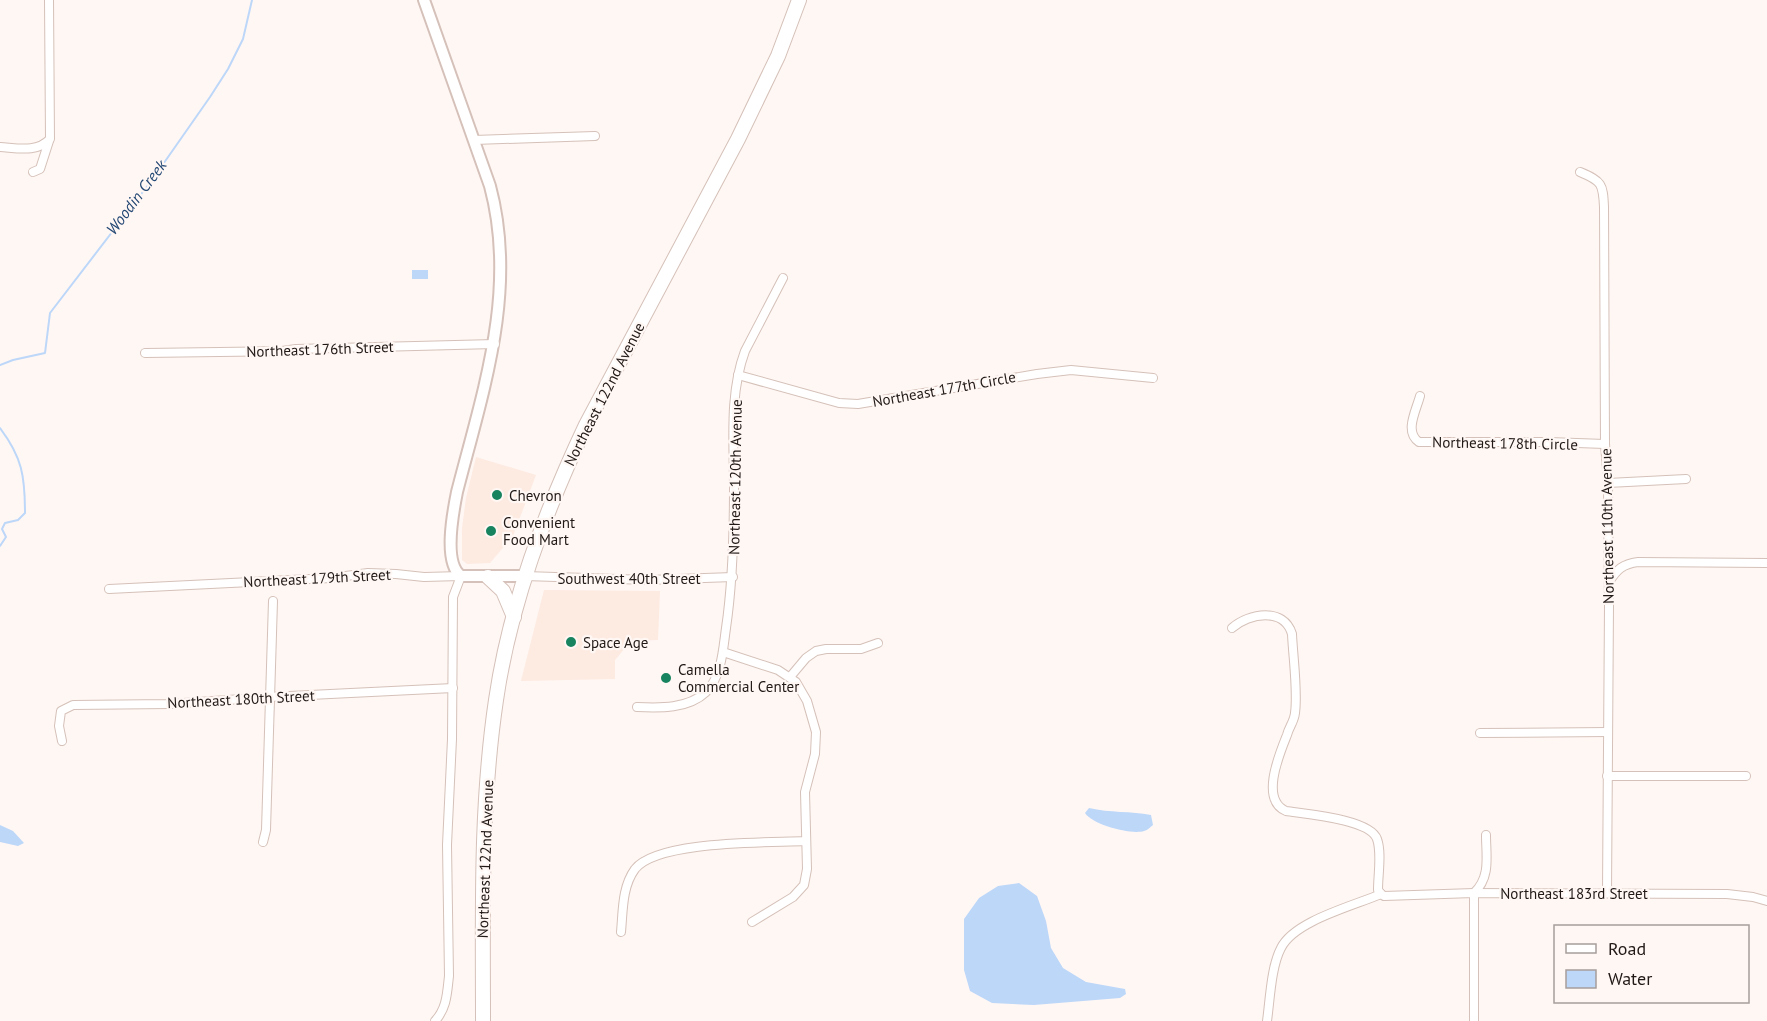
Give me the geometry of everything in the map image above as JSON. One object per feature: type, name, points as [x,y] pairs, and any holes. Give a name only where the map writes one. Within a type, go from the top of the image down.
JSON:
[{"type":"highway","name":"Northeast 122nd Avenue","points":[[483,1021],[482,842],[486,786],[496,699],[525,576],[564,471],[586,425],[738,139],[778,56],[800,0]]},
{"type":"highway","points":[[488,577],[503,591],[514,617]]},
{"type":"main road","points":[[424,0],[490,186],[498,220],[500,259],[495,344],[453,511],[452,562],[455,571],[461,576]]},
{"type":"main road","name":"Northeast 179th Street","points":[[461,576],[525,576]]},
{"type":"street","points":[[33,172],[40,169],[50,139],[49,0]]},
{"type":"street","points":[[474,140],[595,135]]},
{"type":"street","points":[[0,147],[36,148],[44,145],[50,139]]},
{"type":"street","name":"Northeast 110th Avenue","points":[[1580,172],[1600,182],[1603,189],[1605,444],[1608,483],[1607,893]]},
{"type":"street","name":"Northeast 120th Avenue","points":[[637,706],[675,706],[698,698],[715,679],[723,652],[733,578],[734,414],[738,375],[745,351],[783,278]]},
{"type":"street","name":"Northeast 176th Street","points":[[145,353],[495,344]]},
{"type":"street","name":"Northeast 177th Circle","points":[[738,375],[839,403],[858,404],[1071,370],[1153,378]]},
{"type":"street","name":"Northeast 178th Circle","points":[[1420,396],[1411,427],[1414,439],[1419,442],[1605,444]]},
{"type":"street","points":[[1608,483],[1686,480]]},
{"type":"street","points":[[1608,584],[1617,569],[1625,564],[1638,562],[1767,563]]},
{"type":"street","name":"Northeast 179th Street","points":[[109,589],[331,578],[368,573],[396,573],[424,577],[461,576]]},
{"type":"street","points":[[435,1021],[443,1010],[447,997],[447,845],[452,739],[453,597],[461,576]]},
{"type":"street","name":"Southwest 40th Street","points":[[525,576],[648,580],[733,578]]},
{"type":"street","points":[[263,842],[266,830],[273,602]]},
{"type":"street","points":[[1232,628],[1245,619],[1278,616],[1289,625],[1292,634],[1296,711],[1278,762],[1272,788],[1277,806],[1286,811],[1356,824],[1371,831],[1378,841],[1378,890],[1381,894],[1303,926],[1286,940],[1277,958],[1267,1021]]},
{"type":"street","points":[[790,677],[806,658],[816,651],[861,649],[878,643]]},
{"type":"street","points":[[723,652],[772,668],[790,677],[803,692],[816,732],[815,754],[805,792],[807,869],[804,885],[793,897],[752,922]]},
{"type":"street","name":"Northeast 180th Street","points":[[62,741],[60,726],[62,711],[73,705],[169,704],[453,688]]},
{"type":"street","points":[[1480,733],[1608,732]]},
{"type":"street","points":[[1607,776],[1746,776]]},
{"type":"street","points":[[1474,1021],[1474,893],[1480,888],[1487,875],[1486,835]]},
{"type":"street","points":[[621,932],[627,884],[633,872],[644,860],[682,849],[806,841]]},
{"type":"street","name":"Northeast 183rd Street","points":[[1381,894],[1384,896],[1474,893],[1727,894],[1767,901]]},
{"type":"shaded area","points":[[476,457],[536,475],[513,536],[490,563],[467,564],[462,560],[462,528],[466,498]]},
{"type":"shaded area","points":[[544,590],[660,591],[658,640],[631,641],[615,660],[615,679],[521,681]]},
{"type":"water","points":[[412,270],[428,270],[428,279],[412,279]]},
{"type":"water","points":[[1089,808],[1151,815],[1153,825],[1145,831],[1138,832],[1113,828],[1089,817],[1085,813]]},
{"type":"water","points":[[0,825],[13,831],[24,843],[18,846],[0,842]]},
{"type":"water","points":[[1019,883],[1037,896],[1046,921],[1051,948],[1063,968],[1086,982],[1125,989],[1126,994],[1120,998],[1034,1005],[992,1003],[970,991],[964,970],[964,919],[979,898],[998,886]]},
{"type":"waterway","name":"Woodin Creek","points":[[0,365],[45,353],[50,313],[152,180],[210,97],[243,39],[252,0]]},
{"type":"waterway","name":"Woodin Creek","points":[[0,428],[13,448],[21,467],[25,513],[18,520],[5,523],[2,529],[6,537],[0,546]]},
{"type":"place","name":"Chevron","points":[[497,495]]},
{"type":"place","name":"Convenient Food Mart","points":[[491,531]]},
{"type":"place","name":"Space Age","points":[[571,642]]},
{"type":"place","name":"Camella Commercial Center","points":[[666,678]]}]
